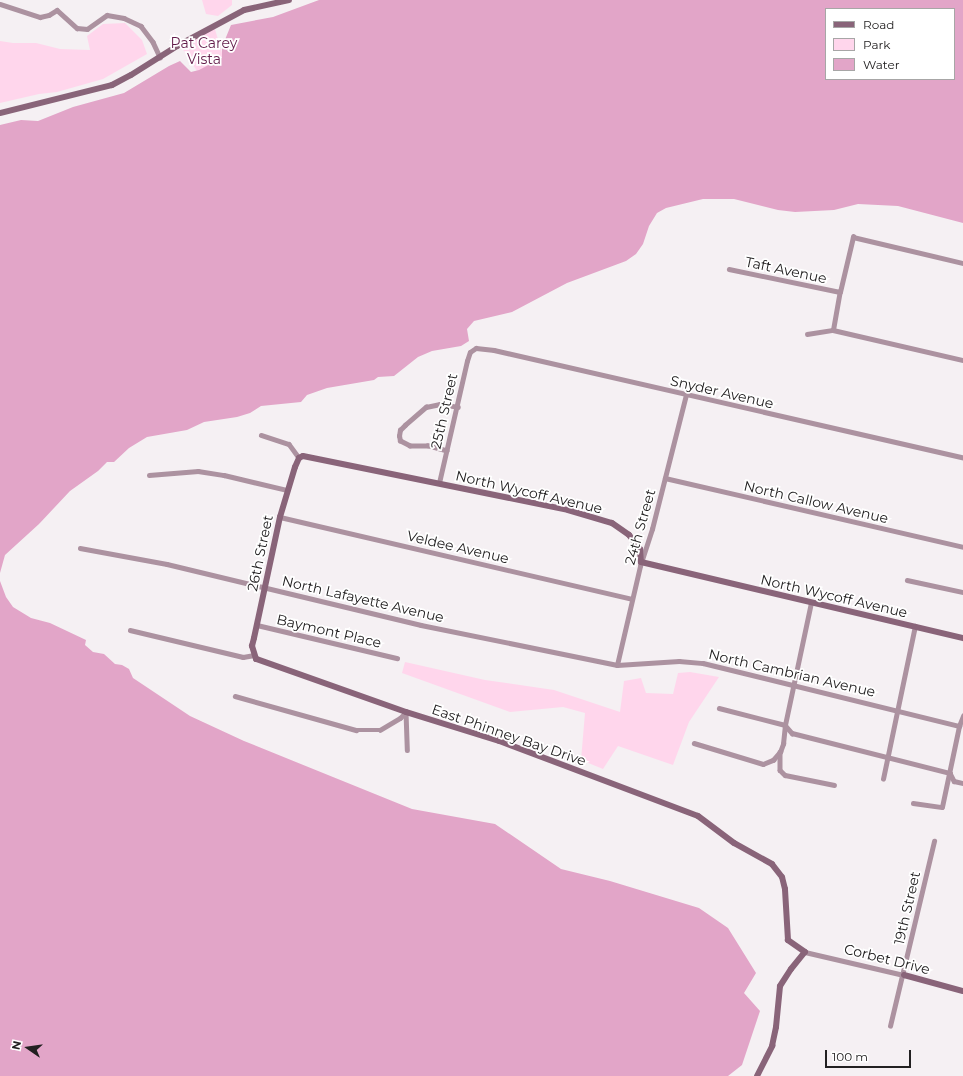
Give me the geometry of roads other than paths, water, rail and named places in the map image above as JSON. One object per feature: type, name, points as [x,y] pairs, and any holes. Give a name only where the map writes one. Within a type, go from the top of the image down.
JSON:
[{"type":"street","points":[[0,113],[112,85],[244,10],[290,0]]},
{"type":"street","points":[[0,4],[40,17],[49,15],[58,10],[77,28],[87,29],[107,15],[124,18],[141,26],[153,42],[160,57]]},
{"type":"street","points":[[833,330],[853,237],[963,263]]},
{"type":"street","name":"Taft Avenue","points":[[729,269],[840,292]]},
{"type":"street","points":[[807,334],[833,330],[963,360]]},
{"type":"street","name":"Snyder Avenue","points":[[476,348],[494,350],[963,457]]},
{"type":"street","name":"25th Street","points":[[439,483],[469,356],[472,350],[476,348]]},
{"type":"street","name":"24th Street","points":[[617,665],[641,562],[652,529],[686,395]]},
{"type":"street","points":[[447,451],[428,446],[410,446],[400,441],[398,436],[400,430],[426,407],[440,404],[458,407]]},
{"type":"street","points":[[262,435],[289,444],[300,458]]},
{"type":"street","name":"North Wycoff Avenue","points":[[300,458],[303,456],[568,510],[612,524],[630,535],[640,549],[641,562],[963,638]]},
{"type":"street","name":"26th Street","points":[[254,655],[252,646],[280,517],[287,490],[300,458]]},
{"type":"street","points":[[149,475],[198,472],[224,475],[287,490]]},
{"type":"street","name":"North Callow Avenue","points":[[665,478],[963,547]]},
{"type":"street","name":"Veldee Avenue","points":[[280,517],[632,599]]},
{"type":"street","name":"North Lafayette Avenue","points":[[80,548],[167,564],[420,625],[617,665]]},
{"type":"street","points":[[907,580],[963,592]]},
{"type":"street","points":[[811,603],[795,686],[785,725],[783,744],[780,752],[780,770],[785,775],[834,785]]},
{"type":"street","name":"Baymont Place","points":[[257,625],[397,658]]},
{"type":"street","points":[[883,779],[896,709],[915,626]]},
{"type":"street","points":[[130,630],[236,656],[250,657],[254,655]]},
{"type":"street","name":"East Phinney Bay Drive","points":[[254,655],[263,662],[406,712],[504,743],[698,816],[734,843],[772,864],[780,872],[786,894],[788,940],[805,952]]},
{"type":"street","name":"North Cambrian Avenue","points":[[617,665],[679,661],[703,663],[896,709],[959,726]]},
{"type":"street","points":[[235,696],[356,730],[380,730],[400,718],[406,712]]},
{"type":"street","points":[[719,708],[785,725],[792,733],[950,773]]},
{"type":"street","points":[[406,712],[407,750]]},
{"type":"street","points":[[913,803],[942,807],[959,726],[963,716]]},
{"type":"street","points":[[694,743],[763,764],[773,760],[780,752]]},
{"type":"street","points":[[950,773],[954,781],[963,783]]},
{"type":"street","name":"19th Street","points":[[890,1026],[904,975],[919,900],[934,842]]},
{"type":"street","points":[[756,1076],[772,1046],[776,1027],[780,986],[790,969],[805,952]]},
{"type":"street","name":"Corbet Drive","points":[[805,952],[904,975],[963,991]]},
{"type":"water","points":[[319,0],[963,0],[963,223],[898,206],[858,204],[834,210],[795,212],[778,210],[734,199],[703,199],[666,208],[657,213],[649,226],[643,244],[636,254],[626,261],[567,283],[512,312],[474,321],[467,329],[469,341],[461,346],[432,351],[418,357],[394,376],[378,377],[374,380],[327,388],[307,395],[301,402],[261,406],[250,413],[237,417],[204,422],[187,430],[147,437],[129,448],[114,462],[107,462],[98,471],[70,491],[39,524],[5,555],[0,573],[0,125],[21,120],[38,121],[73,107],[124,93],[180,61],[191,72],[199,70],[222,58],[222,47],[231,25],[273,17]]},
{"type":"water","points":[[0,581],[6,597],[13,607],[31,618],[50,623],[86,640],[85,645],[93,652],[104,654],[115,664],[122,665],[129,669],[133,678],[190,716],[244,741],[412,809],[495,824],[561,869],[610,881],[699,908],[728,928],[756,973],[744,993],[760,1011],[742,1065],[728,1076],[0,1076]]},
{"type":"park label","name":"Pat Carey Vista","points":[[204,52]]}]
